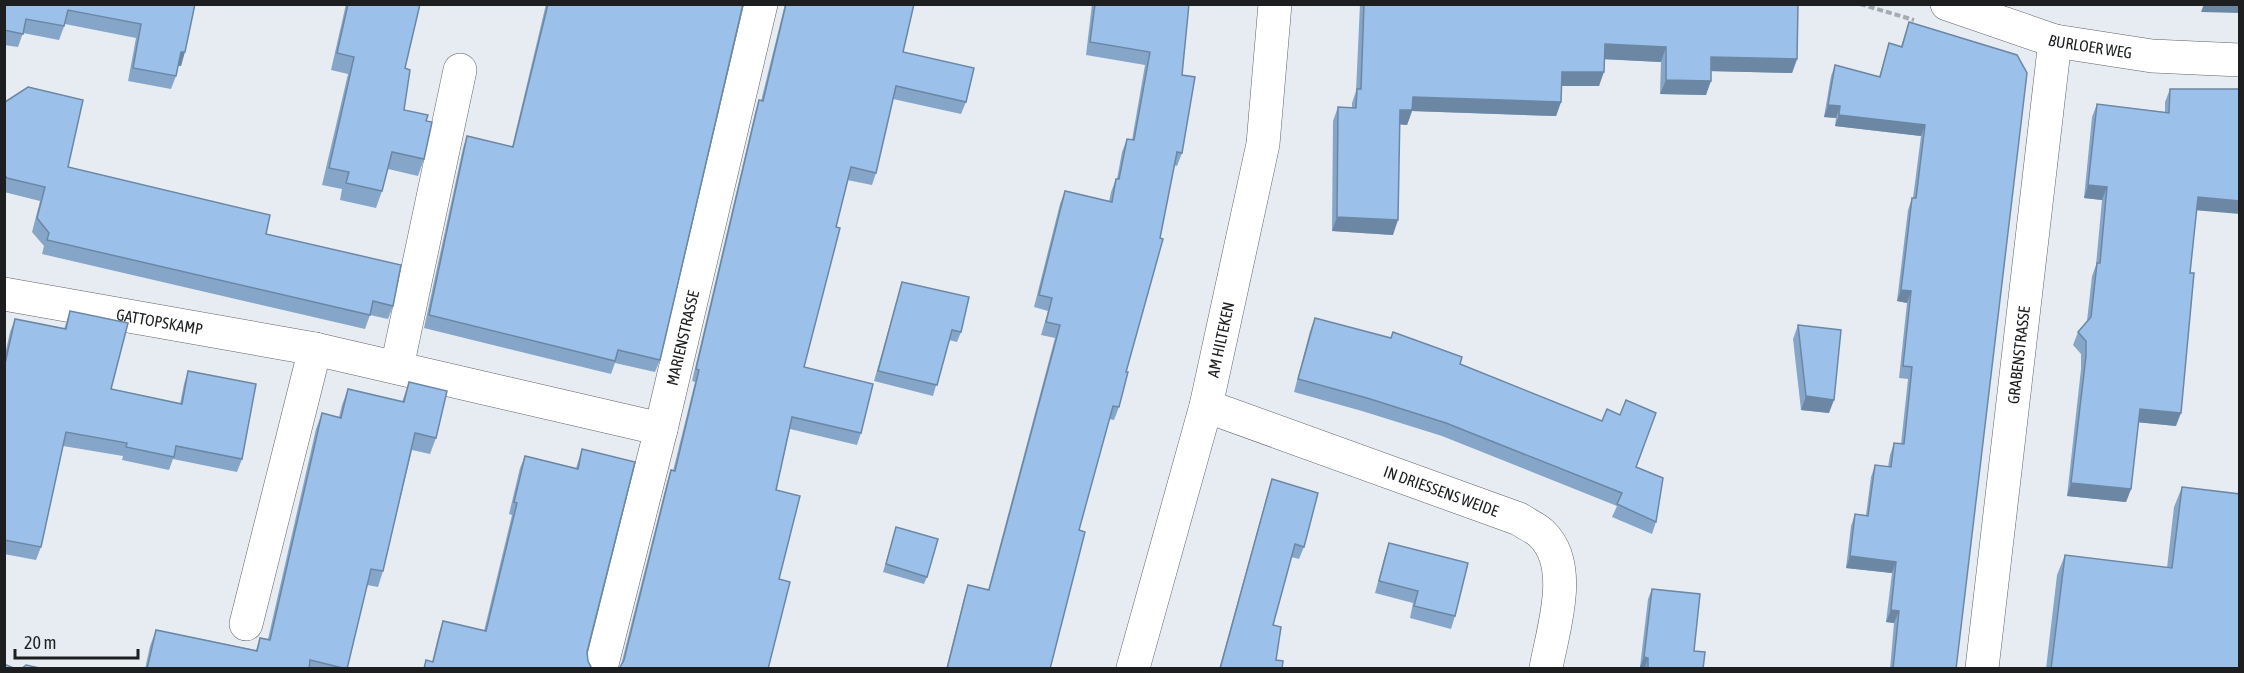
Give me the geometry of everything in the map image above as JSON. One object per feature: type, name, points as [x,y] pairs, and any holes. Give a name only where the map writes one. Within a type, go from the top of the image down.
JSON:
[{"type":"street","name":"MARIENSTRASSE","points":[[600,669],[661,429],[761,4]]},
{"type":"street","name":"AM HILTEKEN","points":[[1133,669],[1206,406],[1263,144],[1275,4]]},
{"type":"street","name":"BURLOER WEG","points":[[1947,4],[2055,41],[2151,56],[2240,60]]},
{"type":"street","name":"GRABENSTRASSE","points":[[1982,669],[2055,41]]},
{"type":"street","points":[[397,367],[460,70]]},
{"type":"street","name":"GATTOPSKAMP","points":[[4,294],[315,349],[661,429]]},
{"type":"street","points":[[246,624],[315,349]]},
{"type":"street","name":"IN DRIESSENS WEIDE","points":[[1206,406],[1519,519],[1542,534],[1557,556],[1561,583],[1546,669]]},
{"type":"building","points":[[4,4],[195,4],[185,52],[181,52],[176,76],[133,68],[141,24],[68,10],[64,26],[26,19],[23,34],[4,30]]},
{"type":"building","points":[[348,4],[420,4],[405,68],[410,70],[404,110],[428,115],[426,121],[432,122],[424,159],[392,152],[382,191],[346,183],[349,172],[329,168],[354,57],[337,53]]},
{"type":"building","points":[[548,4],[743,4],[660,360],[618,350],[615,361],[429,315],[467,136],[513,147]]},
{"type":"building","points":[[786,4],[914,4],[903,52],[974,68],[966,102],[896,86],[876,173],[851,167],[836,227],[840,228],[804,367],[873,384],[861,433],[792,417],[776,490],[800,496],[779,579],[790,582],[768,669],[619,669],[624,660],[671,470],[675,471],[699,370],[696,369],[759,100],[763,101]]},
{"type":"building","points":[[1095,4],[1189,4],[1182,75],[1195,77],[1182,153],[1177,152],[1160,238],[1163,239],[1126,372],[1128,372],[1119,407],[1113,406],[1079,530],[1085,532],[1050,669],[947,669],[968,585],[989,590],[1060,325],[1046,322],[1052,298],[1039,295],[1065,191],[1112,202],[1127,139],[1134,140],[1150,52],[1090,42]]},
{"type":"building","points":[[1364,4],[1798,4],[1797,59],[1711,57],[1711,81],[1666,80],[1666,47],[1605,44],[1604,72],[1562,72],[1561,102],[1413,97],[1412,110],[1400,110],[1398,220],[1337,217],[1338,107],[1356,108],[1357,89],[1361,89]]},
{"type":"building","points":[[1909,22],[2017,55],[2027,73],[1956,669],[1893,669],[1899,611],[1891,610],[1896,562],[1850,556],[1855,514],[1868,516],[1875,465],[1891,467],[1894,443],[1904,444],[1912,367],[1903,366],[1911,291],[1901,290],[1912,198],[1916,198],[1925,125],[1839,115],[1840,106],[1828,105],[1835,65],[1880,77],[1889,43],[1902,47]]},
{"type":"building","points":[[28,87],[83,100],[68,167],[270,215],[266,234],[401,265],[393,306],[373,301],[370,315],[47,240],[49,233],[37,218],[45,187],[7,178],[4,174],[5,102]]},
{"type":"building","points":[[2170,89],[2240,89],[2240,201],[2198,197],[2190,273],[2194,273],[2181,413],[2140,409],[2131,489],[2071,483],[2086,356],[2086,341],[2078,332],[2091,317],[2097,263],[2100,263],[2107,187],[2088,185],[2097,104],[2169,113]]},
{"type":"building","points":[[902,282],[969,297],[961,332],[952,330],[937,385],[878,371]]},
{"type":"building","points":[[70,311],[128,323],[111,389],[182,404],[188,371],[256,384],[242,459],[176,446],[174,457],[126,447],[127,443],[66,432],[41,547],[4,540],[4,368],[15,319],[66,329]]},
{"type":"building","points":[[1315,318],[1391,338],[1393,332],[1462,357],[1460,364],[1602,421],[1607,409],[1620,415],[1626,400],[1656,413],[1636,467],[1663,478],[1656,522],[1617,504],[1622,493],[1446,423],[1298,379]]},
{"type":"building","points":[[1798,325],[1841,330],[1834,400],[1806,396]]},
{"type":"building","points":[[409,382],[447,391],[436,438],[415,433],[383,571],[371,569],[347,669],[310,660],[309,669],[147,669],[156,630],[257,651],[260,638],[270,640],[322,413],[341,418],[348,389],[404,402]]},
{"type":"building","points":[[582,449],[635,462],[587,652],[592,669],[424,669],[426,660],[433,662],[443,621],[486,631],[517,503],[514,502],[525,456],[578,469]]},
{"type":"building","points":[[1272,479],[1318,493],[1304,547],[1295,544],[1273,625],[1281,627],[1276,660],[1283,661],[1282,669],[1220,669]]},
{"type":"building","points":[[2182,487],[2240,494],[2240,669],[2051,669],[2065,555],[2172,568]]},
{"type":"building","points":[[896,527],[938,539],[927,577],[886,564]]},
{"type":"building","points":[[1389,543],[1468,563],[1455,616],[1414,606],[1418,591],[1379,581]]},
{"type":"building","points":[[1652,589],[1700,594],[1694,651],[1705,652],[1703,669],[1648,669],[1648,658],[1644,657]]},
{"type":"building","points":[[4,664],[16,669],[4,669]]},
{"type":"building","points":[[26,665],[40,668],[40,669],[21,669]]}]
